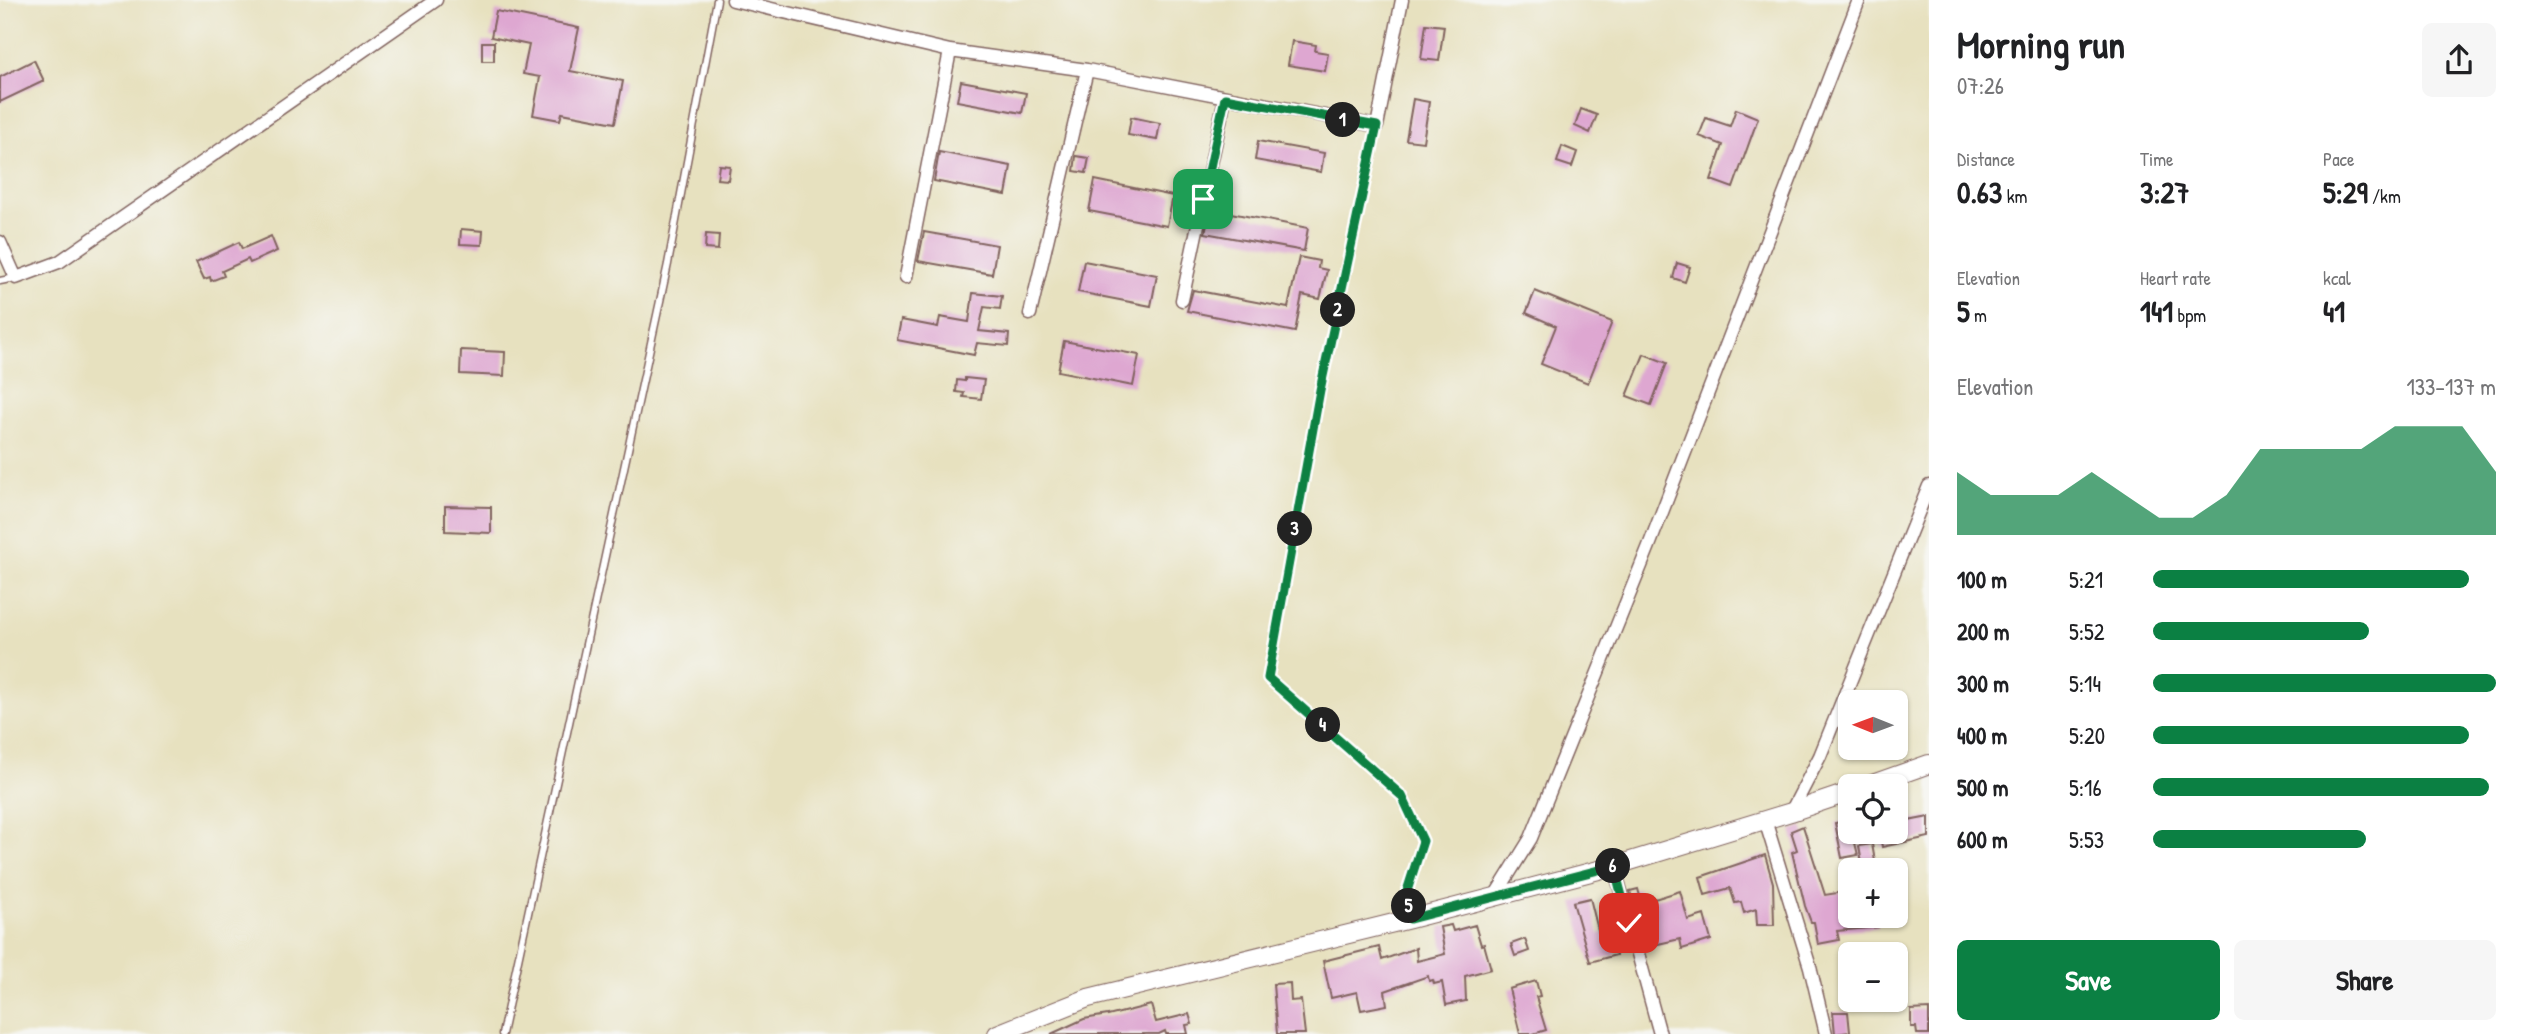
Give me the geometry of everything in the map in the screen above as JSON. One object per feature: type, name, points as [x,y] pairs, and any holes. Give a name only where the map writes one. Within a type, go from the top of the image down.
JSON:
[{"type":"main road","points":[[1901,774],[1929,764]]},
{"type":"main road","points":[[997,1034],[1088,998],[1614,866],[1838,796]]},
{"type":"street","points":[[0,242],[16,278],[59,262],[436,0]]},
{"type":"street","points":[[733,0],[950,51],[1087,71],[1377,126],[1402,0]]},
{"type":"street","points":[[1495,897],[1531,838],[1664,508],[1859,0]]},
{"type":"street","points":[[906,277],[950,51]]},
{"type":"street","points":[[1030,314],[1087,71]]},
{"type":"street","points":[[1182,300],[1225,98]]},
{"type":"street","points":[[1791,812],[1820,756],[1929,486]]},
{"type":"street","points":[[1765,820],[1810,967],[1826,1034]]},
{"type":"street","points":[[1614,866],[1660,1034]]},
{"type":"lane","points":[[502,1034],[668,264],[717,0]]},
{"type":"lane","points":[[0,281],[16,278]]},
{"type":"path","points":[[1377,126],[1320,390],[1268,678],[1402,796],[1423,841],[1407,891],[1410,919]]},
{"type":"building","points":[[496,11],[579,28],[570,71],[623,81],[615,123],[562,113],[560,120],[533,115],[540,77],[523,74],[529,45],[491,37]]},
{"type":"building","points":[[1426,24],[1444,26],[1439,61],[1421,59]]},
{"type":"building","points":[[1292,41],[1316,45],[1315,51],[1328,53],[1325,71],[1288,65]]},
{"type":"building","points":[[482,42],[494,42],[494,61],[482,61]]},
{"type":"building","points":[[34,60],[44,81],[0,102],[0,77]]},
{"type":"building","points":[[961,81],[1026,93],[1022,113],[957,101]]},
{"type":"building","points":[[1413,99],[1429,102],[1423,142],[1406,140]]},
{"type":"building","points":[[1581,109],[1597,115],[1590,133],[1575,126]]},
{"type":"building","points":[[1736,109],[1758,118],[1733,188],[1711,180],[1723,145],[1699,136],[1706,118],[1730,126]]},
{"type":"building","points":[[1131,117],[1160,123],[1157,140],[1128,135]]},
{"type":"building","points":[[1258,141],[1324,153],[1321,172],[1255,160]]},
{"type":"building","points":[[1562,146],[1577,152],[1572,167],[1557,162]]},
{"type":"building","points":[[939,152],[1011,166],[1006,195],[934,181]]},
{"type":"building","points":[[1076,156],[1089,158],[1086,173],[1074,171]]},
{"type":"building","points":[[719,165],[730,166],[728,180],[717,179]]},
{"type":"building","points":[[1095,180],[1173,196],[1167,226],[1089,211]]},
{"type":"building","points":[[1210,209],[1308,228],[1304,251],[1205,233]]},
{"type":"building","points":[[461,229],[483,231],[482,245],[460,244]]},
{"type":"building","points":[[924,232],[997,245],[992,274],[918,261]]},
{"type":"building","points":[[706,234],[719,235],[718,250],[705,249]]},
{"type":"building","points":[[271,236],[277,251],[250,263],[248,259],[222,271],[224,276],[211,281],[210,277],[204,279],[196,262],[239,242],[242,249]]},
{"type":"building","points":[[1299,257],[1319,261],[1318,268],[1327,270],[1320,299],[1302,295],[1295,332],[1187,311],[1193,290],[1288,308]]},
{"type":"building","points":[[1084,261],[1157,275],[1151,306],[1078,292]]},
{"type":"building","points":[[1677,263],[1690,267],[1685,282],[1673,278]]},
{"type":"building","points":[[1535,291],[1612,322],[1588,383],[1541,364],[1556,326],[1526,313]]},
{"type":"building","points":[[973,293],[1002,296],[1000,309],[984,307],[979,331],[1009,334],[1008,346],[977,343],[974,355],[897,340],[901,320],[938,327],[940,317],[969,322]]},
{"type":"building","points":[[1064,341],[1139,355],[1133,386],[1058,371]]},
{"type":"building","points":[[461,350],[505,352],[504,376],[460,374]]},
{"type":"building","points":[[1644,354],[1667,363],[1651,405],[1627,396]]},
{"type":"building","points":[[965,378],[984,380],[981,399],[963,397],[964,393],[956,392],[957,380],[965,381]]},
{"type":"building","points":[[445,506],[491,507],[491,533],[445,531]]},
{"type":"building","points":[[1929,817],[1929,837],[1908,841],[1908,821]]},
{"type":"building","points":[[1803,826],[1825,895],[1838,893],[1838,928],[1868,928],[1837,931],[1839,940],[1818,944],[1814,922],[1811,922],[1805,906],[1792,852],[1797,850],[1791,831]]},
{"type":"building","points":[[1839,844],[1855,844],[1858,855],[1842,858]]},
{"type":"building","points":[[1872,844],[1874,858],[1861,858],[1859,846]]},
{"type":"building","points":[[1765,855],[1773,883],[1774,925],[1757,925],[1756,909],[1744,913],[1741,902],[1735,903],[1730,888],[1705,895],[1700,877]]},
{"type":"building","points":[[1638,889],[1642,903],[1680,891],[1688,920],[1704,915],[1711,940],[1682,949],[1680,939],[1645,947],[1630,891]]},
{"type":"building","points":[[1590,898],[1599,934],[1610,931],[1616,955],[1590,962],[1573,902]]},
{"type":"building","points":[[1451,925],[1453,931],[1475,925],[1491,969],[1465,976],[1466,1001],[1446,1005],[1442,982],[1434,984],[1433,980],[1429,981],[1428,976],[1385,991],[1387,1005],[1361,1010],[1357,992],[1331,998],[1323,961],[1379,947],[1382,960],[1416,948],[1417,961],[1445,954],[1440,927]]},
{"type":"building","points":[[1525,939],[1529,951],[1515,956],[1511,944]]},
{"type":"building","points":[[1536,981],[1540,996],[1536,997],[1546,1030],[1520,1034],[1509,989]]},
{"type":"building","points":[[1290,983],[1291,1001],[1301,1000],[1305,1034],[1277,1034],[1273,984]]},
{"type":"building","points":[[1151,1005],[1156,1022],[1189,1014],[1192,1024],[1186,1025],[1188,1034],[1166,1034],[1165,1031],[1159,1034],[1051,1034],[1084,1019]]},
{"type":"building","points":[[1929,1009],[1929,1034],[1917,1034],[1916,1027],[1911,1027],[1911,1010]]},
{"type":"building","points":[[1833,1012],[1848,1012],[1850,1032],[1835,1034]]},
{"type":"route","points":[[1203,199],[1225,98],[1377,126],[1320,390],[1268,678],[1402,796],[1423,841],[1407,891],[1410,919],[1614,866],[1629,923]]}]
